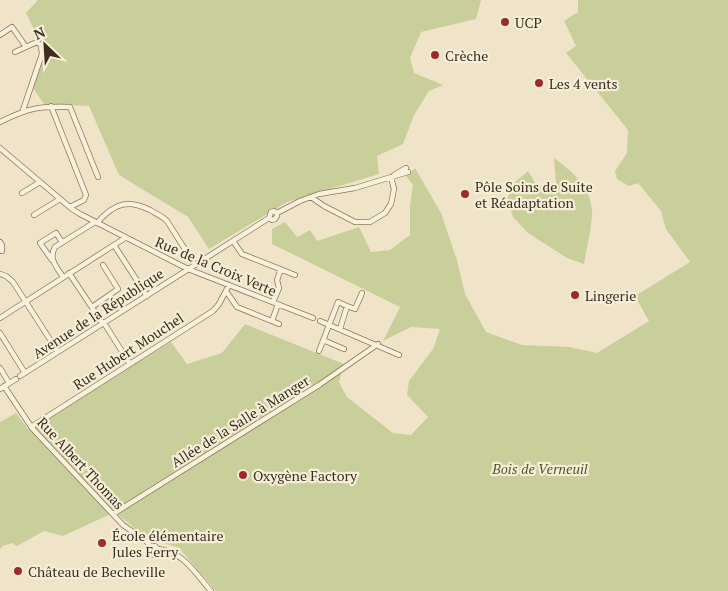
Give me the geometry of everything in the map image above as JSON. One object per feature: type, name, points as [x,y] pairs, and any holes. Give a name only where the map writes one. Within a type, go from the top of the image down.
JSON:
[{"type":"street","points":[[0,35],[12,27],[26,47]]},
{"type":"street","points":[[15,52],[37,42],[41,44],[42,54],[23,110]]},
{"type":"street","points":[[51,106],[86,195],[84,200],[70,207]]},
{"type":"street","points":[[0,122],[23,110],[51,106],[70,107],[98,177]]},
{"type":"street","name":"Rue de la Croix Verte","points":[[0,148],[70,207],[125,238],[188,269],[313,318]]},
{"type":"street","points":[[311,197],[355,188],[407,170]]},
{"type":"street","points":[[311,197],[355,222],[370,222],[385,213],[391,204],[394,189],[391,177]]},
{"type":"street","points":[[22,193],[40,182]]},
{"type":"street","name":"Avenue de la République","points":[[2,388],[269,218],[275,219],[277,213],[311,197]]},
{"type":"street","points":[[34,215],[60,199]]},
{"type":"street","points":[[52,260],[55,247],[121,205],[128,203],[139,205],[162,216],[195,265]]},
{"type":"street","points":[[62,242],[56,233],[40,243],[63,277]]},
{"type":"street","points":[[0,318],[125,238]]},
{"type":"street","points":[[233,241],[242,254],[295,274]]},
{"type":"street","points":[[0,242],[2,251]]},
{"type":"street","points":[[114,245],[146,296]]},
{"type":"street","points":[[92,307],[118,289],[103,265]]},
{"type":"street","points":[[272,321],[279,288],[277,280],[281,270]]},
{"type":"street","points":[[70,273],[130,364]]},
{"type":"street","points":[[0,274],[13,282],[58,352]]},
{"type":"street","name":"Rue Hubert Mouchel","points":[[31,427],[213,310],[219,304],[229,285]]},
{"type":"street","points":[[226,291],[237,307],[279,324]]},
{"type":"street","points":[[318,351],[338,302],[355,309],[362,293]]},
{"type":"street","points":[[340,329],[347,306]]},
{"type":"street","points":[[320,321],[399,354]]},
{"type":"street","points":[[0,333],[26,373]]},
{"type":"street","points":[[323,340],[344,349]]},
{"type":"street","name":"Allée de la Salle à Manger","points":[[113,514],[319,385],[378,344]]},
{"type":"street","points":[[0,368],[9,383]]},
{"type":"street","name":"Rue Albert Thomas","points":[[2,388],[31,427],[125,526],[146,541],[151,547]]},
{"type":"street","points":[[158,550],[157,555],[152,555],[149,552],[151,547],[155,546],[158,550],[167,550],[185,560],[211,591]]},
{"type":"green space","points":[[38,0],[481,0],[476,19],[421,32],[410,58],[414,73],[443,85],[429,91],[414,115],[403,144],[377,156],[379,174],[287,202],[209,249],[188,217],[119,175],[89,106],[44,104],[32,87],[45,52],[26,13]]},
{"type":"green space","name":"Bois de Verneuil","points":[[578,0],[728,0],[728,591],[216,591],[179,548],[144,536],[115,512],[63,536],[44,531],[17,546],[12,543],[0,549],[0,422],[16,413],[28,429],[171,342],[187,364],[222,353],[245,324],[344,364],[339,382],[347,397],[393,433],[411,435],[428,417],[407,395],[409,381],[433,349],[440,329],[411,327],[383,341],[400,307],[272,244],[272,229],[285,222],[297,237],[310,230],[317,241],[359,227],[371,252],[390,250],[410,235],[410,205],[413,185],[406,176],[415,168],[441,213],[457,260],[465,294],[486,332],[522,345],[569,347],[597,353],[649,321],[635,296],[690,262],[666,229],[661,211],[638,183],[629,186],[617,179],[615,171],[627,153],[628,130],[566,53],[576,46],[564,21],[578,12]]},
{"type":"green space","points":[[554,158],[579,180],[591,202],[591,222],[584,264],[567,258],[528,233],[513,217],[507,199],[513,184],[528,171],[537,186],[556,183]]},
{"type":"place","name":"UCP","points":[[505,22]]},
{"type":"place","name":"Crèche","points":[[435,55]]},
{"type":"place","name":"Les 4 vents","points":[[539,83]]},
{"type":"place","name":"Pôle Soins de Suite et Réadaptation","points":[[465,194]]},
{"type":"place","name":"Lingerie","points":[[575,295]]},
{"type":"place","name":"Oxygène Factory","points":[[243,475]]},
{"type":"place","name":"École élémentaire Jules Ferry","points":[[102,543]]},
{"type":"place","name":"Château de Becheville","points":[[18,571]]}]
